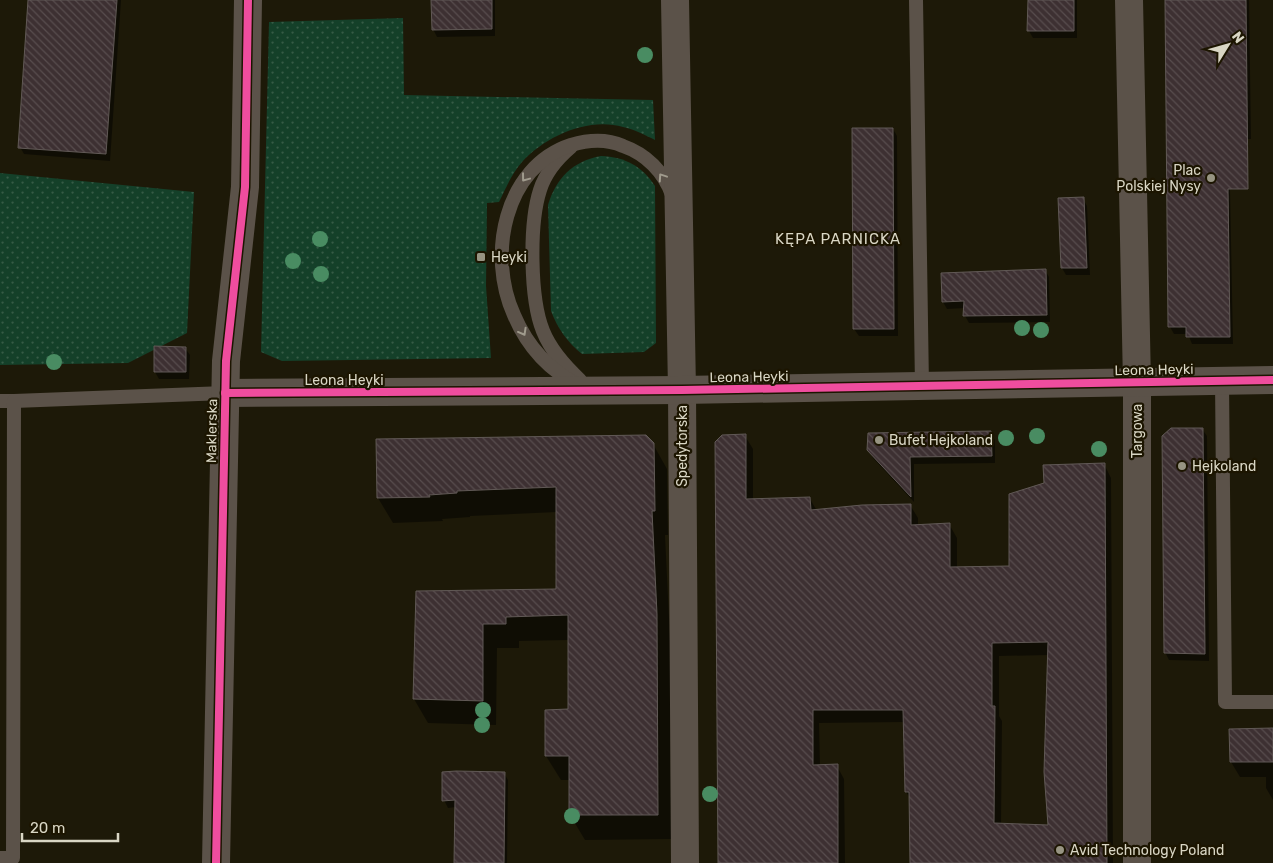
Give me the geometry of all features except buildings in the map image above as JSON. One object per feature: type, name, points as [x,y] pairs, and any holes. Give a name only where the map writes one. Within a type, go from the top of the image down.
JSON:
[{"type":"street","name":"Maklerska","points":[[216,863],[225,393],[228,331],[245,187],[248,0]]},
{"type":"street","name":"Spedytorska","points":[[675,0],[682,390],[685,863]]},
{"type":"street","name":"Targowa","points":[[1129,0],[1137,383],[1137,863]]},
{"type":"street","name":"Leona Heyki","points":[[225,393],[682,390],[1273,380]]},
{"type":"lane","points":[[916,0],[922,386]]},
{"type":"lane","points":[[595,391],[578,385],[556,371],[527,340],[513,314],[504,283],[503,268],[506,220],[516,190],[525,177],[546,156],[588,141],[616,143],[643,155],[653,165],[671,192],[678,222]]},
{"type":"lane","points":[[576,144],[552,168],[540,189],[533,239],[536,300],[541,324],[551,347],[571,371],[595,391]]},
{"type":"lane","points":[[1222,381],[1225,702],[1273,702]]},
{"type":"lane","points":[[0,858],[12,858],[7,401],[225,393]]},
{"type":"green space","points":[[403,18],[404,95],[653,100],[655,140],[631,129],[610,125],[582,127],[568,131],[543,144],[532,153],[515,171],[499,202],[487,203],[486,286],[491,358],[282,361],[261,352],[269,22]]},
{"type":"green space","points":[[601,156],[618,158],[632,164],[639,168],[655,186],[656,343],[644,352],[582,354],[564,335],[551,311],[548,205],[551,195],[567,172],[582,162]]},
{"type":"green space","points":[[0,173],[194,192],[187,333],[128,363],[0,365]]},
{"type":"cycle path","points":[[216,863],[226,361],[245,187],[248,0]]},
{"type":"cycle path","points":[[225,393],[682,390],[1273,380]]},
{"type":"place","name":"Plac Polskiej Nysy","points":[[1211,178]]},
{"type":"place","name":"Heyki","points":[[481,257]]},
{"type":"place","name":"Bufet Hejkoland","points":[[879,440]]},
{"type":"place","name":"Hejkoland","points":[[1182,466]]},
{"type":"place","name":"Avid Technology Poland","points":[[1060,850]]},
{"type":"district","name":"KĘPA PARNICKA","points":[[838,239]]}]
